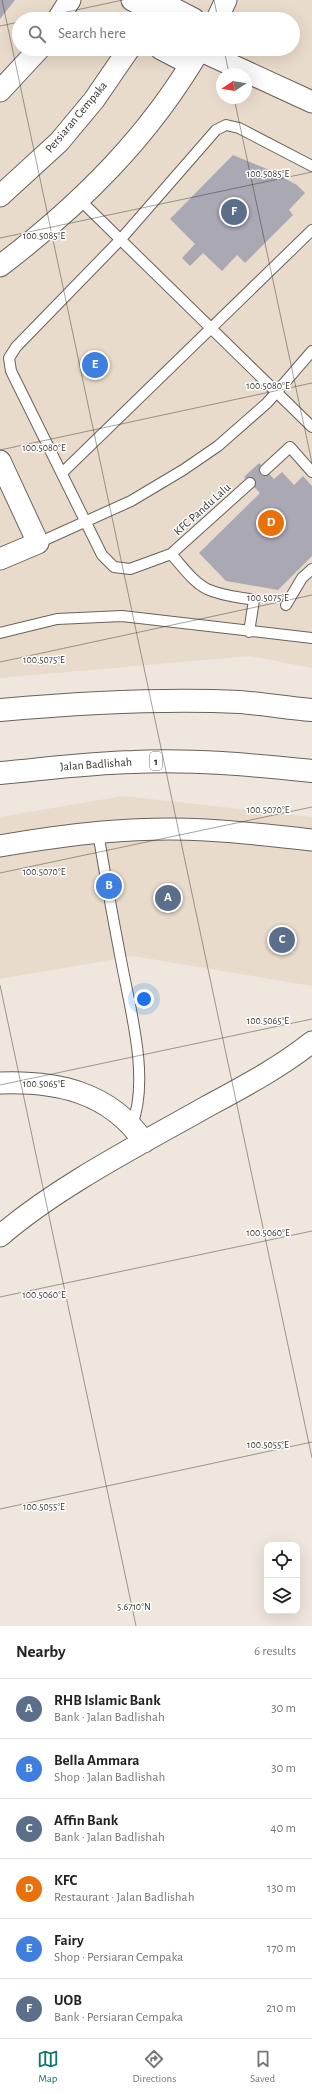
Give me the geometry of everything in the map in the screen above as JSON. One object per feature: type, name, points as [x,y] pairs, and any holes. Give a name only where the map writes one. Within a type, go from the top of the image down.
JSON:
[{"type":"main road","points":[[0,710],[78,703],[180,701],[240,702],[312,710]]},
{"type":"main road","name":"Jalan Badlishah","points":[[0,773],[86,764],[141,761],[218,762],[312,771]]},
{"type":"street","points":[[62,12],[70,0]]},
{"type":"street","points":[[132,0],[170,12]]},
{"type":"street","points":[[220,12],[226,0]]},
{"type":"street","points":[[0,91],[32,56]]},
{"type":"street","name":"Persiaran Cempaka","points":[[0,196],[58,142],[94,100],[124,56]]},
{"type":"street","points":[[0,266],[79,199],[113,167],[147,128],[195,56]]},
{"type":"street","points":[[201,56],[312,102]]},
{"type":"street","points":[[0,461],[38,543],[0,558]]},
{"type":"street","points":[[0,846],[66,835],[98,832],[206,830],[312,840]]},
{"type":"street","points":[[0,1236],[18,1220],[42,1205],[144,1142],[264,1076],[312,1042]]},
{"type":"street","points":[[0,1083],[28,1082],[51,1084],[75,1091],[114,1109],[132,1125],[144,1142]]},
{"type":"lane","points":[[249,632],[254,600],[220,594],[207,589],[196,582],[171,554],[130,569],[114,567],[102,555],[11,371],[9,358],[16,347],[121,239],[216,130],[226,125],[239,128],[312,166]]},
{"type":"lane","points":[[79,199],[312,426]]},
{"type":"lane","points":[[62,473],[312,230]]},
{"type":"lane","points":[[38,543],[131,501],[183,470],[218,446],[278,392],[312,351]]},
{"type":"lane","points":[[265,470],[290,447],[312,472]]},
{"type":"lane","name":"KFC Pandu Lalu","points":[[171,554],[250,483]]},
{"type":"lane","points":[[286,605],[302,578],[312,569]]},
{"type":"lane","points":[[0,633],[57,618],[122,616],[249,632],[312,638]]},
{"type":"lane","points":[[98,832],[133,1025],[140,1074],[138,1109],[132,1125]]},
{"type":"shaded area","points":[[0,0],[312,0],[312,668],[250,656],[0,678]]},
{"type":"shaded area","points":[[123,796],[312,817],[312,986],[133,956],[0,979],[0,817]]},
{"type":"building","points":[[0,0],[15,0],[0,19]]},
{"type":"building","points":[[233,155],[267,169],[297,185],[305,193],[289,210],[293,215],[245,263],[237,255],[222,271],[203,253],[190,266],[182,258],[195,244],[170,219]]},
{"type":"building","points":[[259,463],[274,479],[282,472],[294,485],[303,476],[312,486],[312,556],[278,590],[226,581],[199,553],[260,493],[244,477]]},
{"type":"place","name":"UOB","points":[[234,212]]},
{"type":"place","name":"Fairy","points":[[95,365]]},
{"type":"place","name":"KFC","points":[[271,523]]},
{"type":"place","name":"Bella Ammara","points":[[109,886]]},
{"type":"place","name":"RHB Islamic Bank","points":[[168,898]]},
{"type":"place","name":"Affin Bank","points":[[282,940]]}]
